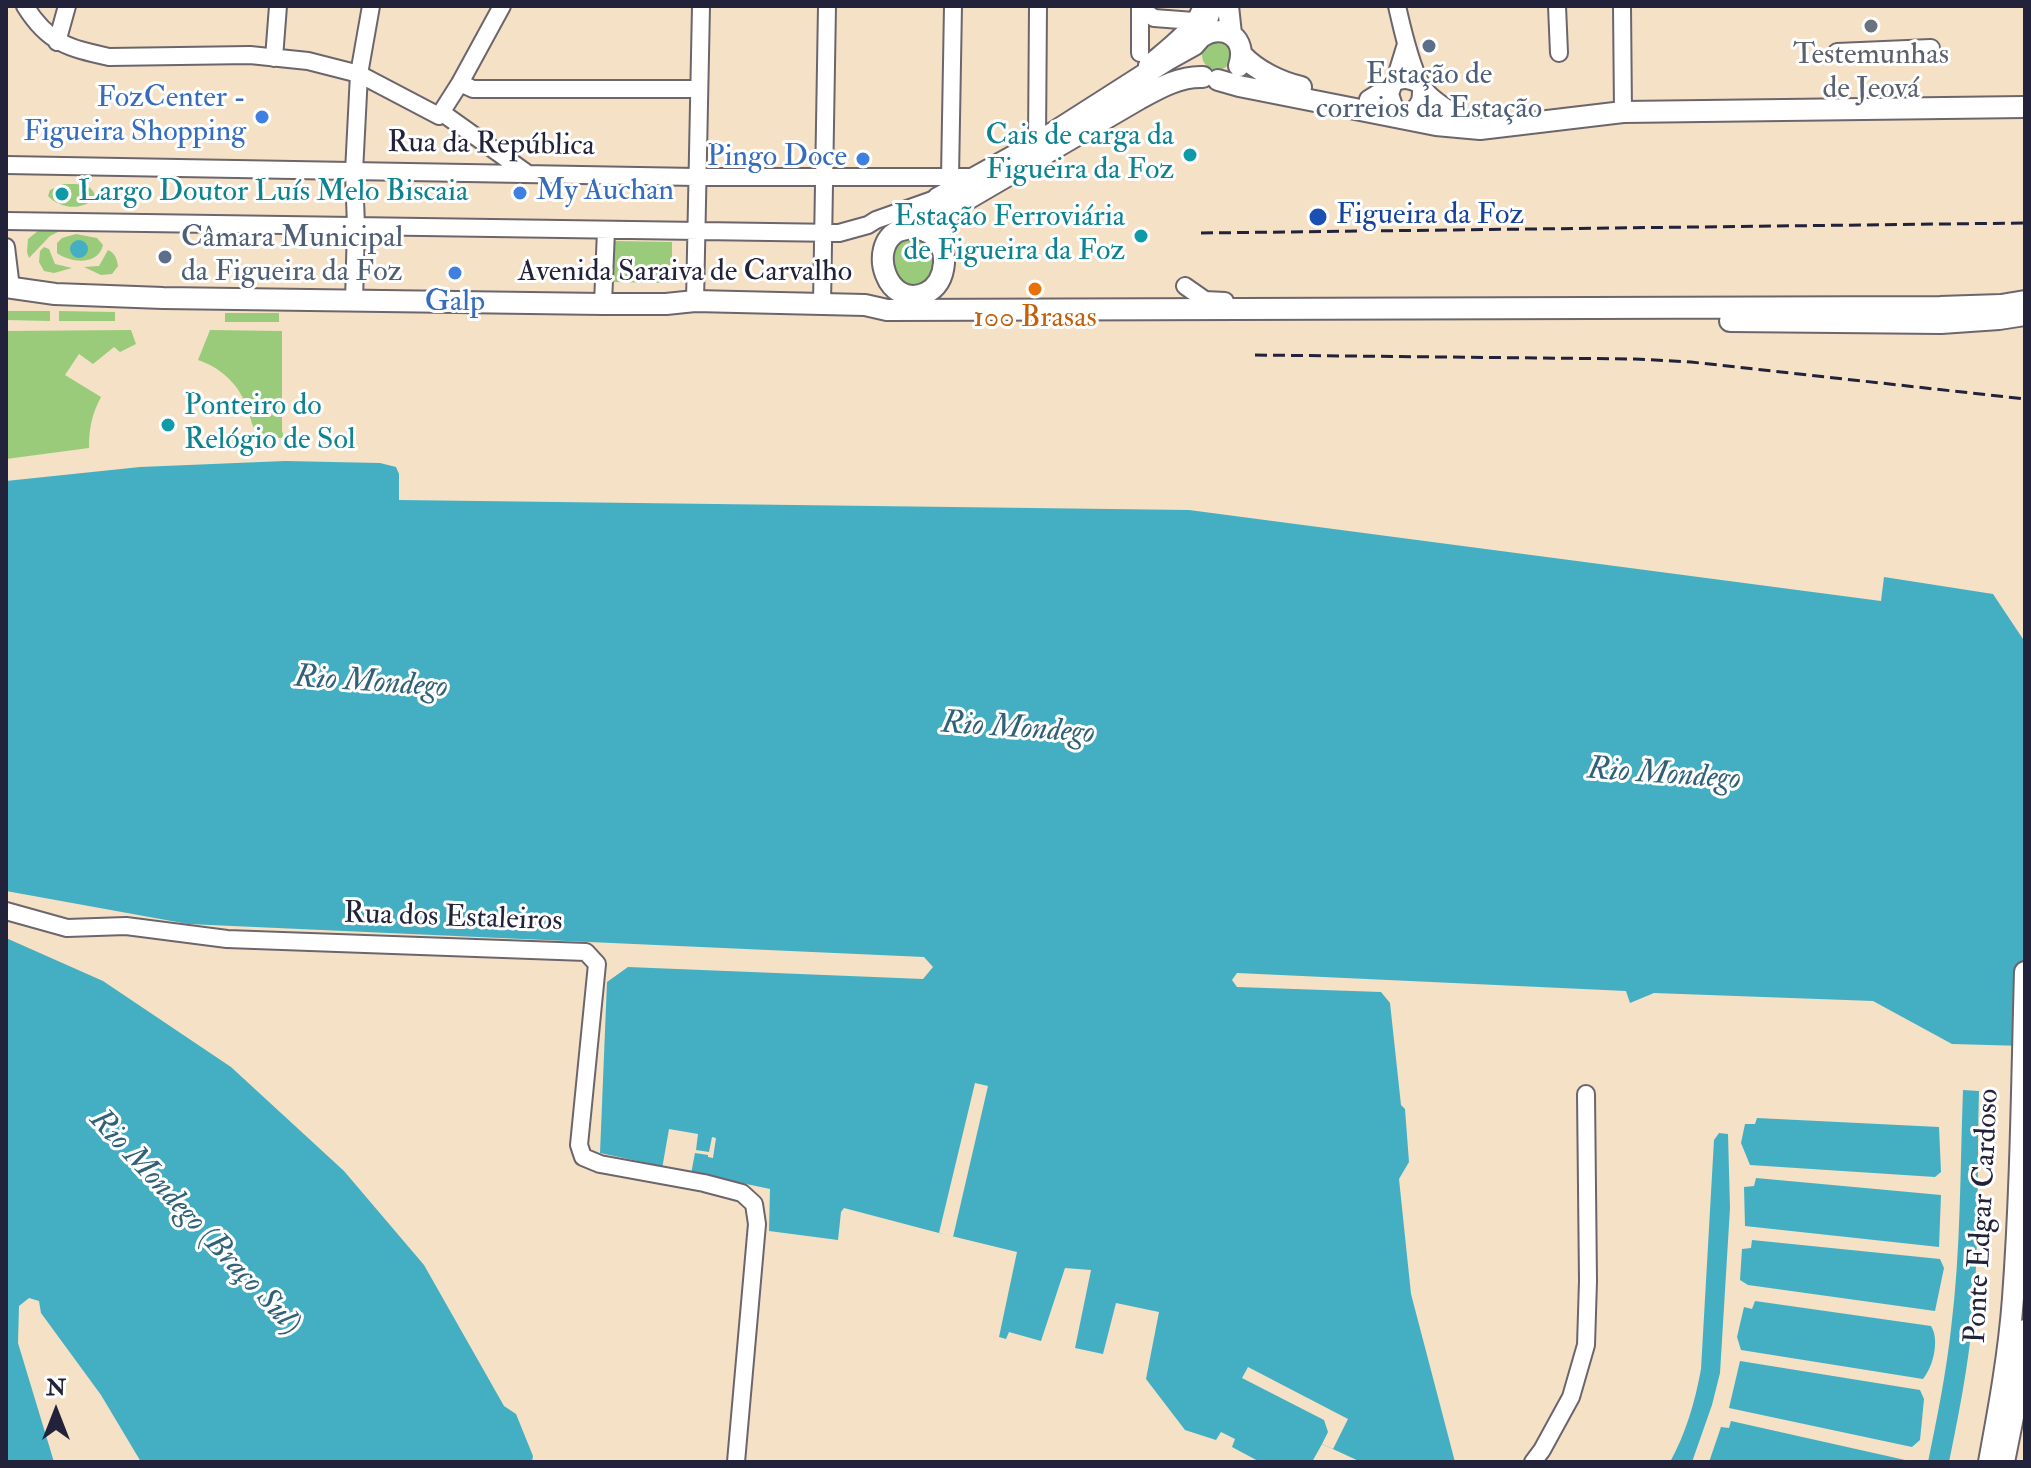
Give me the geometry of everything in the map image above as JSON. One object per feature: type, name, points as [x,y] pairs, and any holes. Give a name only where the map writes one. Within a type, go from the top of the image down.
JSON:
[{"type":"main road","points":[[965,309],[894,289],[887,281],[884,265],[898,234],[938,198],[1037,143],[1167,60],[1212,6]]},
{"type":"main road","points":[[865,305],[885,305],[936,285],[941,277],[944,258],[938,239],[946,217],[959,204],[1166,85],[1191,76],[1225,79],[1237,71],[1242,55],[1240,45],[1231,34],[1228,6]]},
{"type":"main road","points":[[1197,27],[1231,34]]},
{"type":"main road","points":[[1197,27],[1194,63],[1210,78],[1239,86],[1401,111]]},
{"type":"main road","points":[[1242,55],[1248,62],[1282,82],[1368,99],[1436,125],[1480,129],[1623,112],[2025,107]]},
{"type":"main road","points":[[898,234],[925,231],[938,239]]},
{"type":"main road","points":[[941,277],[949,293],[965,309]]},
{"type":"main road","points":[[865,305],[876,302],[887,281]]},
{"type":"main road","name":"Avenida Saraiva de Carvalho","points":[[8,288],[86,295],[603,304],[695,301],[865,305],[887,310],[1358,309],[1940,315]]},
{"type":"main road","points":[[1940,315],[2025,301]]},
{"type":"main road","points":[[1940,315],[1999,319],[2025,315]]},
{"type":"main road","name":"Ponte Edgar Cardoso","points":[[1989,1462],[2013,1301],[2025,972]]},
{"type":"main road","name":"Ponte Edgar Cardoso","points":[[2004,1462],[2025,1330]]},
{"type":"street","points":[[25,6],[57,42],[109,57],[250,55],[308,61],[359,74],[440,114],[528,174]]},
{"type":"street","points":[[57,42],[67,6]]},
{"type":"street","points":[[274,58],[278,6]]},
{"type":"street","points":[[354,301],[354,172],[359,74],[371,6]]},
{"type":"street","points":[[440,114],[502,6]]},
{"type":"street","points":[[695,301],[701,6]]},
{"type":"street","points":[[822,304],[832,233],[825,178],[827,6]]},
{"type":"street","points":[[950,177],[953,6]]},
{"type":"street","points":[[1037,143],[1038,6]]},
{"type":"street","points":[[1397,6],[1406,44],[1421,85],[1421,100],[1416,108],[1401,111],[1390,94],[1406,44]]},
{"type":"street","points":[[1557,6],[1559,53]]},
{"type":"street","points":[[1622,6],[1623,112]]},
{"type":"street","points":[[1140,7],[1154,18],[1197,27]]},
{"type":"street","points":[[1140,7],[1140,53]]},
{"type":"street","points":[[1837,52],[1931,48]]},
{"type":"street","points":[[1368,99],[1402,79],[1414,81],[1480,129]]},
{"type":"street","points":[[460,83],[473,89],[699,89]]},
{"type":"street","name":"Rua da República","points":[[6,165],[696,177],[976,177]]},
{"type":"street","points":[[832,233],[868,225],[938,198]]},
{"type":"street","points":[[6,221],[832,233],[873,237],[898,234]]},
{"type":"street","points":[[868,225],[889,228],[898,234]]},
{"type":"street","points":[[603,304],[606,230]]},
{"type":"street","points":[[6,247],[8,288]]},
{"type":"street","points":[[1185,286],[1205,300],[1333,302],[1358,309]]},
{"type":"street","name":"Rua dos Estaleiros","points":[[6,911],[67,928],[126,926],[227,939],[586,952],[597,964],[579,1145],[583,1157],[600,1164],[742,1193],[754,1204],[757,1224],[736,1462]]},
{"type":"street","points":[[1533,1462],[1571,1397],[1586,1345],[1586,1094]]},
{"type":"green space","points":[[1217,40],[1228,44],[1232,55],[1228,66],[1217,70],[1206,66],[1202,55],[1206,44]]},
{"type":"green space","points":[[63,184],[88,187],[95,198],[77,207],[59,204],[48,196],[50,190]]},
{"type":"green space","points":[[39,230],[62,230],[50,236],[29,258],[28,239]]},
{"type":"green space","points":[[76,234],[97,238],[103,245],[96,257],[83,261],[57,253],[57,243],[62,238]]},
{"type":"green space","points":[[907,237],[926,239],[933,257],[933,271],[926,280],[917,284],[906,284],[898,277],[893,265],[896,246]]},
{"type":"green space","points":[[614,241],[672,242],[672,258],[664,283],[614,282]]},
{"type":"green space","points":[[44,247],[49,249],[55,264],[72,268],[54,273],[44,271],[39,262],[40,251]]},
{"type":"green space","points":[[108,250],[115,256],[118,266],[112,274],[101,275],[84,267],[99,266]]},
{"type":"green space","points":[[6,311],[50,311],[50,321],[6,320]]},
{"type":"green space","points":[[59,311],[115,312],[115,321],[59,321]]},
{"type":"green space","points":[[225,313],[279,313],[279,322],[225,322]]},
{"type":"green space","points":[[131,330],[136,344],[120,352],[114,347],[93,364],[79,354],[65,375],[101,397],[92,421],[89,448],[6,459],[6,331]]},
{"type":"green space","points":[[210,330],[282,331],[284,438],[259,437],[244,400],[234,385],[221,372],[198,360]]},
{"type":"water","points":[[79,240],[88,249],[79,258],[70,249]]},
{"type":"water","name":"Rio Mondego","points":[[285,461],[380,463],[396,467],[399,500],[1189,510],[1881,601],[1884,577],[1993,594],[2025,642],[2025,1046],[1952,1044],[1873,1001],[1654,993],[1630,1003],[1626,991],[1237,973],[1232,980],[1237,987],[1381,992],[1390,1003],[1409,1162],[1399,1179],[1411,1294],[1455,1462],[1361,1462],[1322,1444],[1312,1462],[1260,1462],[1232,1447],[1235,1439],[1221,1432],[1216,1440],[1185,1430],[1146,1379],[1159,1312],[1116,1303],[1103,1354],[1075,1348],[1091,1270],[1065,1268],[1041,1341],[1009,1332],[1006,1339],[999,1337],[1017,1252],[844,1208],[838,1240],[769,1231],[770,1189],[600,1153],[607,982],[628,967],[923,979],[933,967],[924,957],[188,924],[6,891],[6,481],[140,467]]},
{"type":"water","name":"Rio Mondego (Braço Sul)","points":[[6,938],[103,981],[231,1067],[344,1171],[424,1265],[504,1406],[516,1414],[533,1456],[532,1462],[141,1462],[101,1395],[41,1313],[39,1301],[29,1298],[19,1306],[18,1343],[54,1462],[6,1462]]},
{"type":"water","points":[[1963,1090],[1979,1091],[1974,1309],[1949,1462],[1928,1462],[1944,1379],[1954,1299]]},
{"type":"water","points":[[1757,1118],[1939,1127],[1941,1172],[1935,1177],[1750,1165],[1741,1143],[1745,1124],[1755,1124]]},
{"type":"water","points":[[1719,1133],[1728,1134],[1730,1208],[1720,1373],[1692,1462],[1670,1462],[1689,1417],[1701,1369],[1714,1140]]},
{"type":"water","points":[[1756,1178],[1941,1195],[1939,1247],[1745,1226],[1744,1187],[1754,1186]]},
{"type":"water","points":[[1752,1240],[1940,1259],[1944,1268],[1935,1311],[1748,1285],[1740,1280],[1742,1249],[1751,1248]]},
{"type":"water","points":[[1755,1301],[1931,1326],[1935,1338],[1932,1361],[1923,1379],[1741,1350],[1737,1337],[1744,1307],[1752,1309]]},
{"type":"water","points":[[1740,1361],[1920,1390],[1924,1399],[1920,1440],[1912,1447],[1729,1408]]},
{"type":"water","points":[[1731,1421],[1914,1462],[1709,1462],[1721,1427],[1729,1428]]},
{"type":"pier","points":[[975,1083],[988,1086],[953,1237],[939,1233]]},
{"type":"pier","points":[[669,1129],[698,1134],[696,1150],[709,1152],[712,1137],[716,1138],[713,1158],[695,1153],[691,1174],[662,1169]]},
{"type":"pier","points":[[1248,1367],[1348,1419],[1333,1449],[1322,1444],[1328,1432],[1324,1420],[1242,1378]]},
{"type":"railway","points":[[1201,233],[2025,223]]},
{"type":"railway","points":[[1255,355],[1691,362],[2025,399]]},
{"type":"place","name":"Testemunhas de Jeová","points":[[1871,26]]},
{"type":"place","name":"Estação de correios da Estação","points":[[1429,46]]},
{"type":"place","name":"FozCenter - Figueira Shopping","points":[[262,117]]},
{"type":"place","name":"Cais de carga da Figueira da Foz","points":[[1190,155]]},
{"type":"place","name":"Pingo Doce","points":[[863,159]]},
{"type":"place","name":"My Auchan","points":[[520,193]]},
{"type":"place","name":"Largo Doutor Luís Melo Biscaia","points":[[62,194]]},
{"type":"place","name":"Figueira da Foz","points":[[1318,217]]},
{"type":"place","name":"Estação Ferroviária de Figueira da Foz","points":[[1141,236]]},
{"type":"place","name":"Câmara Municipal da Figueira da Foz","points":[[165,257]]},
{"type":"place","name":"Galp","points":[[455,273]]},
{"type":"place","name":"100 Brasas","points":[[1035,289]]},
{"type":"place","name":"Ponteiro do Relógio de Sol","points":[[168,425]]}]
